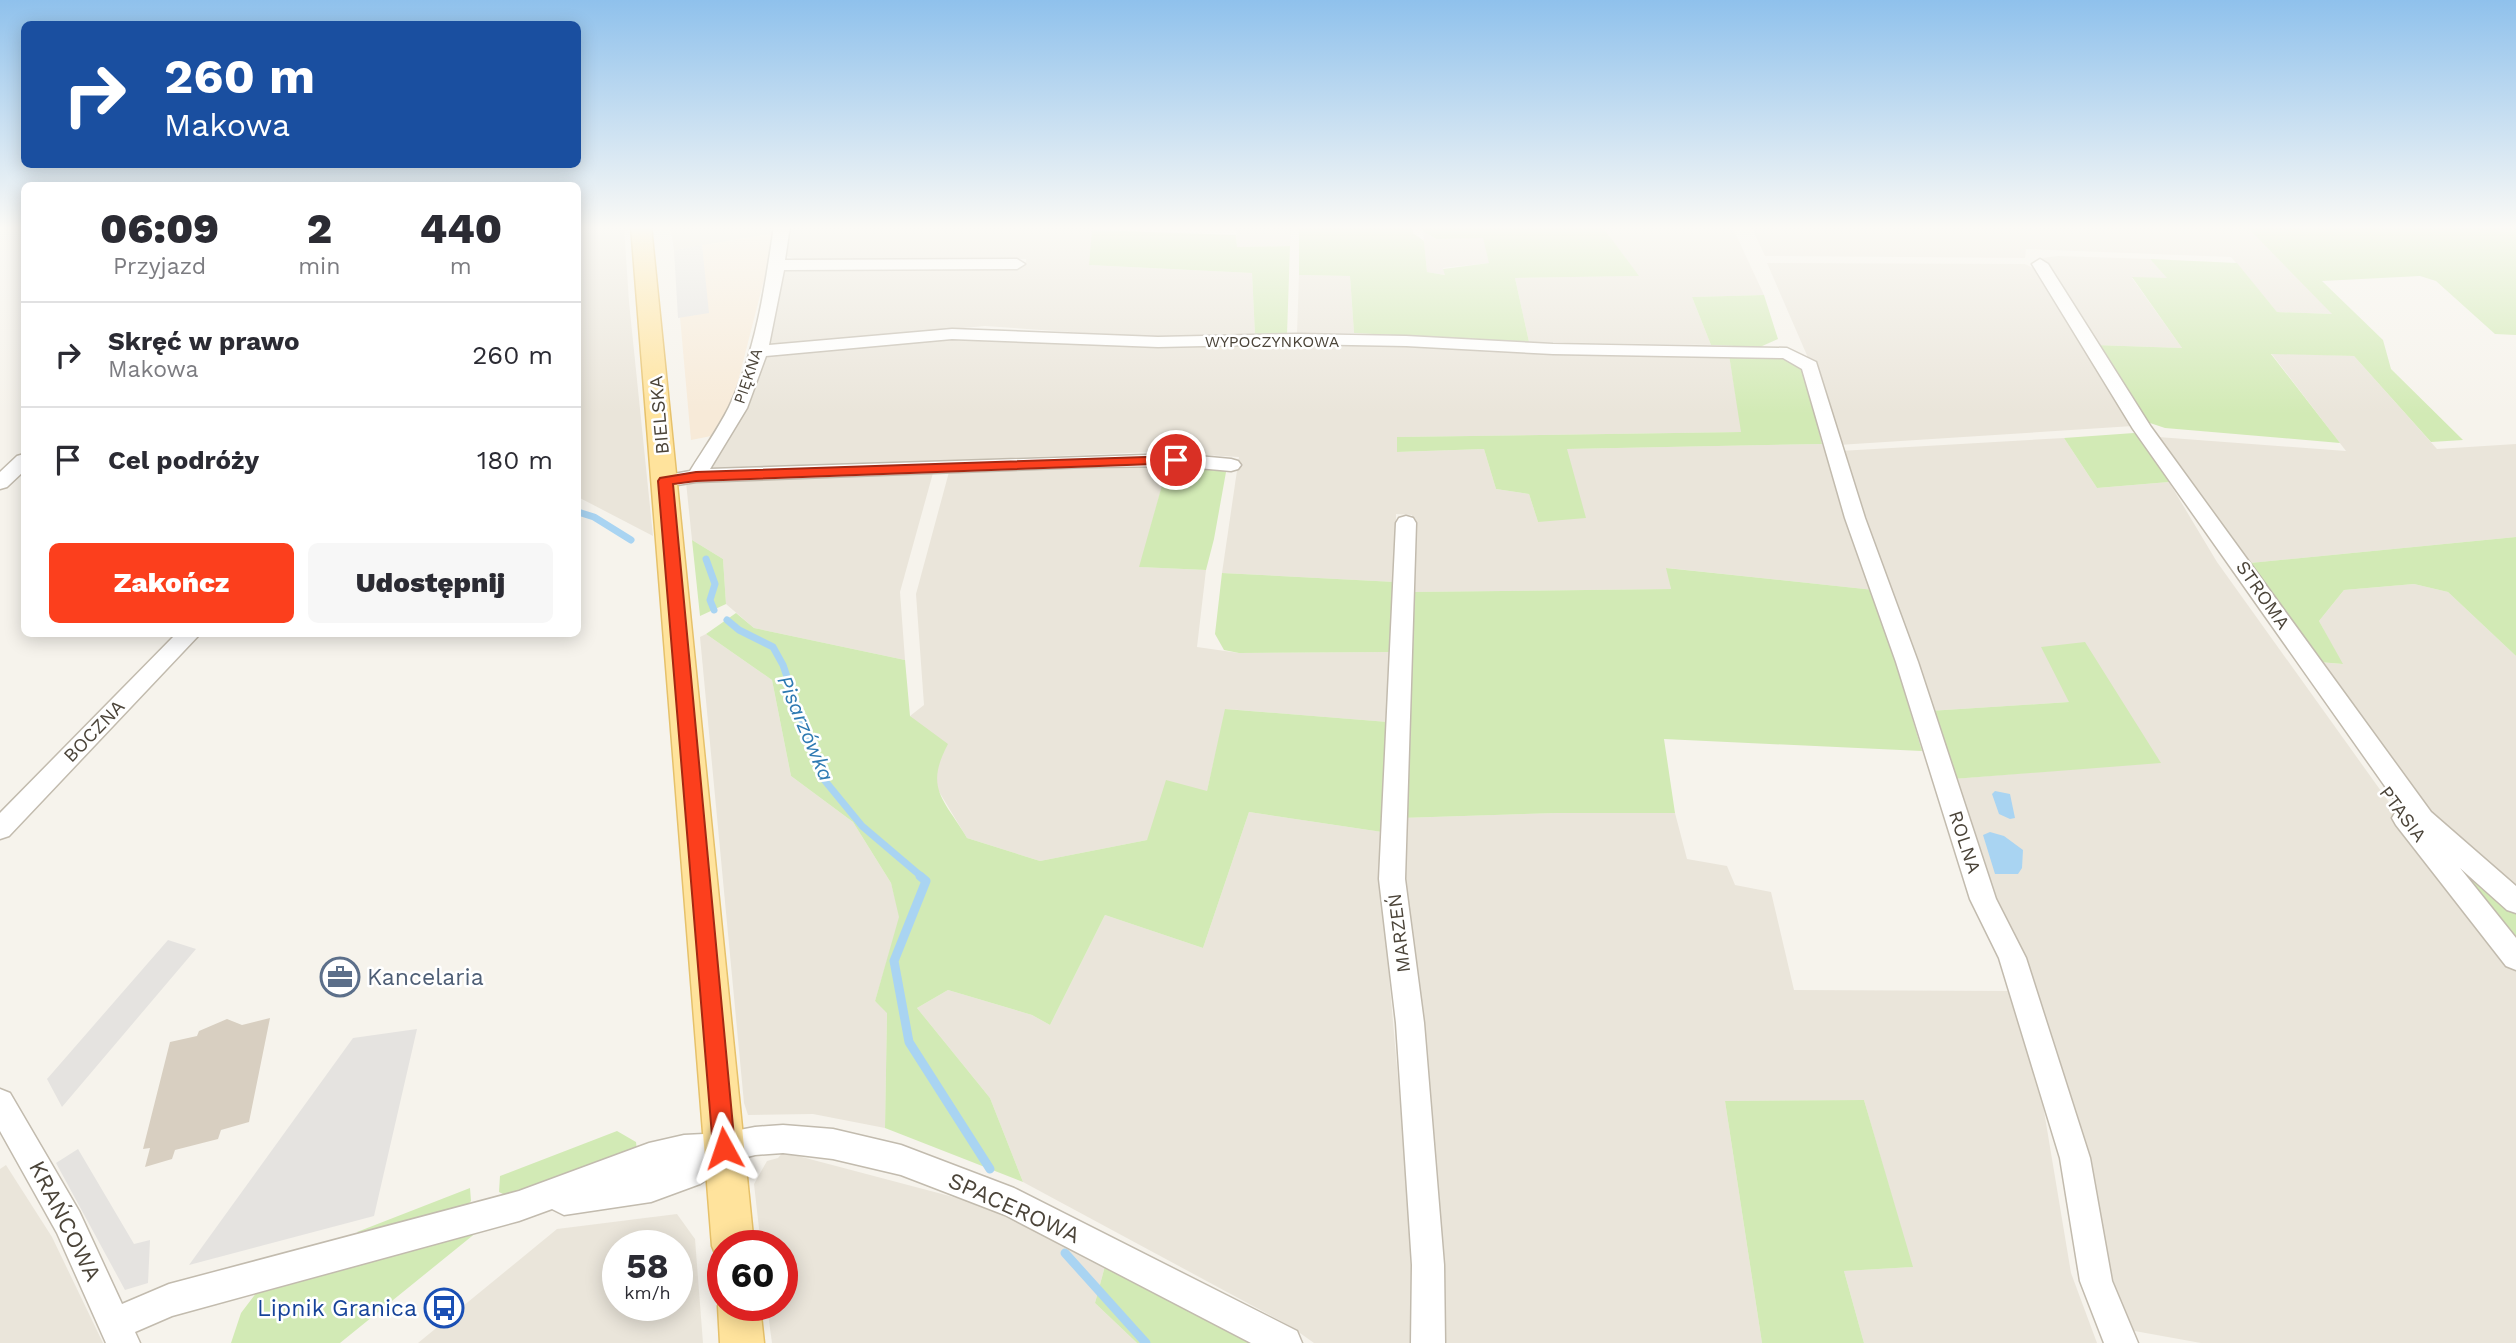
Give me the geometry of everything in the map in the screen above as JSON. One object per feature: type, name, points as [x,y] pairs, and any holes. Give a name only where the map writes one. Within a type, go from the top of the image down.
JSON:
[{"type":"main road","name":"BIELSKA","points":[[648,289],[732,1230]]},
{"type":"main road","points":[[740,1321],[742,1343]]},
{"type":"street","name":"PIĘKNA","points":[[696,476],[739,407],[758,351],[772,289]]},
{"type":"street","name":"STROMA","points":[[2055,289],[2143,429],[2422,819],[2516,901]]},
{"type":"street","name":"WYPOCZYNKOWA","points":[[758,351],[964,334],[1158,342],[1297,339],[1406,341],[1553,349],[1787,353]]},
{"type":"street","name":"ROLNA","points":[[1787,353],[1810,366],[1855,518],[1907,662],[1983,899],[2012,958],[2075,1158],[2096,1281],[2121,1343]]},
{"type":"street","points":[[665,481],[696,476],[1087,461],[1176,460],[1231,465]]},
{"type":"street","points":[[0,483],[21,463]]},
{"type":"street","name":"MARZEŃ","points":[[1406,523],[1392,878],[1410,1023],[1428,1265],[1428,1343]]},
{"type":"street","name":"BOCZNA","points":[[0,829],[186,637]]},
{"type":"street","name":"PTASIA","points":[[2296,667],[2393,802],[2516,958]]},
{"type":"street","name":"KRAŃCOWA","points":[[0,1102],[68,1222],[119,1334]]},
{"type":"street","name":"SPACEROWA","points":[[724,1148],[755,1141],[783,1139],[832,1144],[901,1160],[1014,1203],[1285,1343]]},
{"type":"street","points":[[119,1334],[169,1300],[519,1206],[651,1187],[689,1173],[724,1148]]},
{"type":"shaded area","points":[[581,289],[628,289],[653,536],[581,499]]},
{"type":"shaded area","points":[[676,289],[706,289],[709,313],[678,318]]},
{"type":"shaded area","points":[[677,289],[762,289],[734,397],[711,436],[691,440]]},
{"type":"shaded area","points":[[777,289],[1253,289],[1255,335],[1144,337],[985,326],[770,346],[764,341]]},
{"type":"shaded area","points":[[1299,289],[1351,289],[1354,333],[1297,333]]},
{"type":"shaded area","points":[[1517,289],[1761,289],[1764,295],[1692,297],[1711,345],[1529,342]]},
{"type":"shaded area","points":[[1778,289],[2051,289],[2133,426],[1838,445],[1809,360]]},
{"type":"shaded area","points":[[2061,289],[2140,289],[2182,348],[2095,345]]},
{"type":"shaded area","points":[[2257,289],[2308,289],[2333,314],[2277,312]]},
{"type":"shaded area","points":[[954,338],[1416,345],[1682,357],[1729,355],[1742,432],[1398,437],[1398,452],[1484,449],[1496,489],[1529,494],[1538,522],[1566,449],[1822,444],[1874,590],[1667,568],[1671,589],[1411,592],[1412,515],[1396,514],[1395,582],[1222,573],[1239,457],[1153,452],[703,471],[762,357]]},
{"type":"shaded area","points":[[2271,353],[2354,356],[2437,449],[2516,444],[2516,537],[2250,563],[2158,437],[2346,451]]},
{"type":"shaded area","points":[[2064,438],[2097,488],[2169,482],[2217,562],[2439,872],[2516,970],[2516,1343],[2201,1343],[2129,1330],[1953,779],[2160,762],[2069,702],[1929,711],[1840,451]]},
{"type":"shaded area","points":[[1168,464],[1140,567],[1206,570],[1197,647],[1239,653],[1395,652],[1388,722],[1226,709],[1207,791],[1147,840],[1040,861],[967,838],[935,785],[936,766],[910,716],[924,705],[916,594],[949,472]]},
{"type":"shaded area","points":[[916,471],[933,473],[900,592],[905,660],[754,628],[726,604],[723,559],[692,540],[686,482]]},
{"type":"shaded area","points":[[2414,584],[2448,592],[2516,656],[2516,893],[2426,816],[2319,662],[2342,664],[2319,621],[2344,590]]},
{"type":"shaded area","points":[[706,634],[772,680],[791,776],[853,822],[891,883],[900,917],[875,1001],[887,1012],[885,1128],[813,1114],[748,1115],[744,1103],[700,637]]},
{"type":"shaded area","points":[[1249,812],[1382,832],[1384,918],[1414,1264],[1417,1343],[1314,1343],[1290,1326],[1023,1182],[990,1098],[917,1008],[948,990],[1032,1015],[1050,1025],[1105,915],[1203,948]]},
{"type":"shaded area","points":[[1557,813],[1675,813],[1687,859],[1727,866],[1735,885],[1771,892],[1794,990],[2011,991],[2042,1099],[2071,1273],[2097,1343],[1864,1343],[1844,1271],[1912,1267],[1864,1100],[1725,1101],[1762,1343],[1442,1343],[1403,889],[1401,818]]},
{"type":"shaded area","points":[[168,940],[196,949],[62,1107],[47,1079]]},
{"type":"shaded area","points":[[417,1029],[374,1216],[189,1265],[353,1038]]},
{"type":"shaded area","points":[[78,1149],[134,1244],[150,1240],[148,1283],[125,1290],[56,1163]]},
{"type":"shaded area","points":[[783,1152],[1014,1213],[1105,1266],[1095,1303],[1137,1343],[772,1343],[769,1321],[798,1321],[798,1230],[759,1230],[754,1184],[767,1161],[778,1158]]},
{"type":"shaded area","points":[[6,1165],[52,1237],[103,1343],[0,1343],[0,1169]]},
{"type":"shaded area","points":[[677,1214],[689,1230],[602,1230],[602,1321],[693,1321],[693,1236],[695,1239],[703,1343],[418,1343],[557,1229]]},
{"type":"green space","points":[[1253,289],[1289,289],[1287,335],[1255,335]]},
{"type":"green space","points":[[1351,289],[1517,289],[1529,342],[1354,333]]},
{"type":"green space","points":[[2140,289],[2258,289],[2277,312],[2332,314],[2307,289],[2330,289],[2383,340],[2391,369],[2463,440],[2431,442],[2354,356],[2271,354],[2340,443],[2165,428],[2141,420],[2095,345],[2182,348]]},
{"type":"green space","points":[[2445,289],[2516,289],[2516,335],[2495,334]]},
{"type":"green space","points":[[1764,295],[1778,339],[1760,347],[1711,345],[1692,297]]},
{"type":"green space","points":[[1729,355],[1778,355],[1803,369],[1822,444],[1567,449],[1586,518],[1538,522],[1529,494],[1496,489],[1484,449],[1397,452],[1397,437],[1741,432]]},
{"type":"green space","points":[[2134,433],[2146,440],[2169,482],[2097,488],[2064,438]]},
{"type":"green space","points":[[1168,464],[1214,468],[1226,472],[1206,570],[1139,567]]},
{"type":"green space","points":[[2516,537],[2516,656],[2448,592],[2414,584],[2344,590],[2319,621],[2343,664],[2319,662],[2250,563]]},
{"type":"green space","points":[[692,540],[723,559],[726,604],[700,616]]},
{"type":"green space","points":[[1666,568],[1874,590],[1922,751],[1664,739],[1675,813],[1557,813],[1401,818],[1411,592],[1671,589]]},
{"type":"green space","points":[[1222,573],[1395,582],[1395,652],[1239,653],[1224,650],[1215,634]]},
{"type":"green space","points":[[736,613],[754,628],[905,660],[910,716],[948,744],[941,759],[937,783],[945,803],[967,838],[1040,861],[1147,840],[1166,780],[1207,791],[1225,709],[1388,722],[1382,832],[1249,812],[1203,948],[1105,915],[1050,1025],[1032,1015],[948,990],[917,1008],[990,1098],[1023,1182],[885,1128],[887,1013],[875,1001],[899,917],[891,883],[853,822],[791,776],[772,680],[706,634]]},
{"type":"green space","points":[[2085,642],[2161,763],[1953,779],[1929,711],[2069,702],[2041,647]]},
{"type":"green space","points":[[2436,841],[2516,910],[2516,947]]},
{"type":"green space","points":[[1864,1100],[1913,1267],[1844,1271],[1864,1343],[1762,1343],[1725,1101]]},
{"type":"green space","points":[[617,1131],[636,1142],[637,1150],[507,1196],[499,1192],[500,1176]]},
{"type":"green space","points":[[470,1188],[471,1201],[466,1207],[361,1234],[357,1232]]},
{"type":"green space","points":[[477,1232],[340,1343],[231,1343],[241,1313],[257,1292]]},
{"type":"green space","points":[[1105,1266],[1252,1343],[1137,1343],[1095,1303]]},
{"type":"water","points":[[1995,791],[2010,794],[2015,818],[2010,819],[1999,814],[1992,794]]},
{"type":"water","points":[[1990,832],[2004,836],[2023,850],[2022,868],[2018,874],[1995,874],[1983,835]]},
{"type":"building","points":[[270,1018],[249,1122],[221,1130],[218,1139],[175,1150],[172,1159],[145,1167],[150,1148],[143,1149],[170,1042],[197,1036],[199,1031],[227,1019],[242,1025]]},
{"type":"waterway","name":"Pisarzówka","points":[[581,513],[594,517],[631,540]]},
{"type":"waterway","name":"Pisarzówka","points":[[706,559],[715,584],[710,600],[714,610]]},
{"type":"waterway","name":"Pisarzówka","points":[[727,620],[739,630],[773,647],[783,665],[821,776],[862,826],[922,877]]},
{"type":"waterway","name":"Pisarzówka","points":[[920,876],[926,881],[894,961],[909,1042],[990,1169]]},
{"type":"waterway","name":"Pisarzówka","points":[[1065,1253],[1146,1343]]},
{"type":"place","name":"Kancelaria","points":[[340,977]]},
{"type":"place","name":"Lipnik Granica","points":[[444,1308]]},
{"type":"route","points":[[724,1148],[665,481],[696,476],[1176,460]]}]
